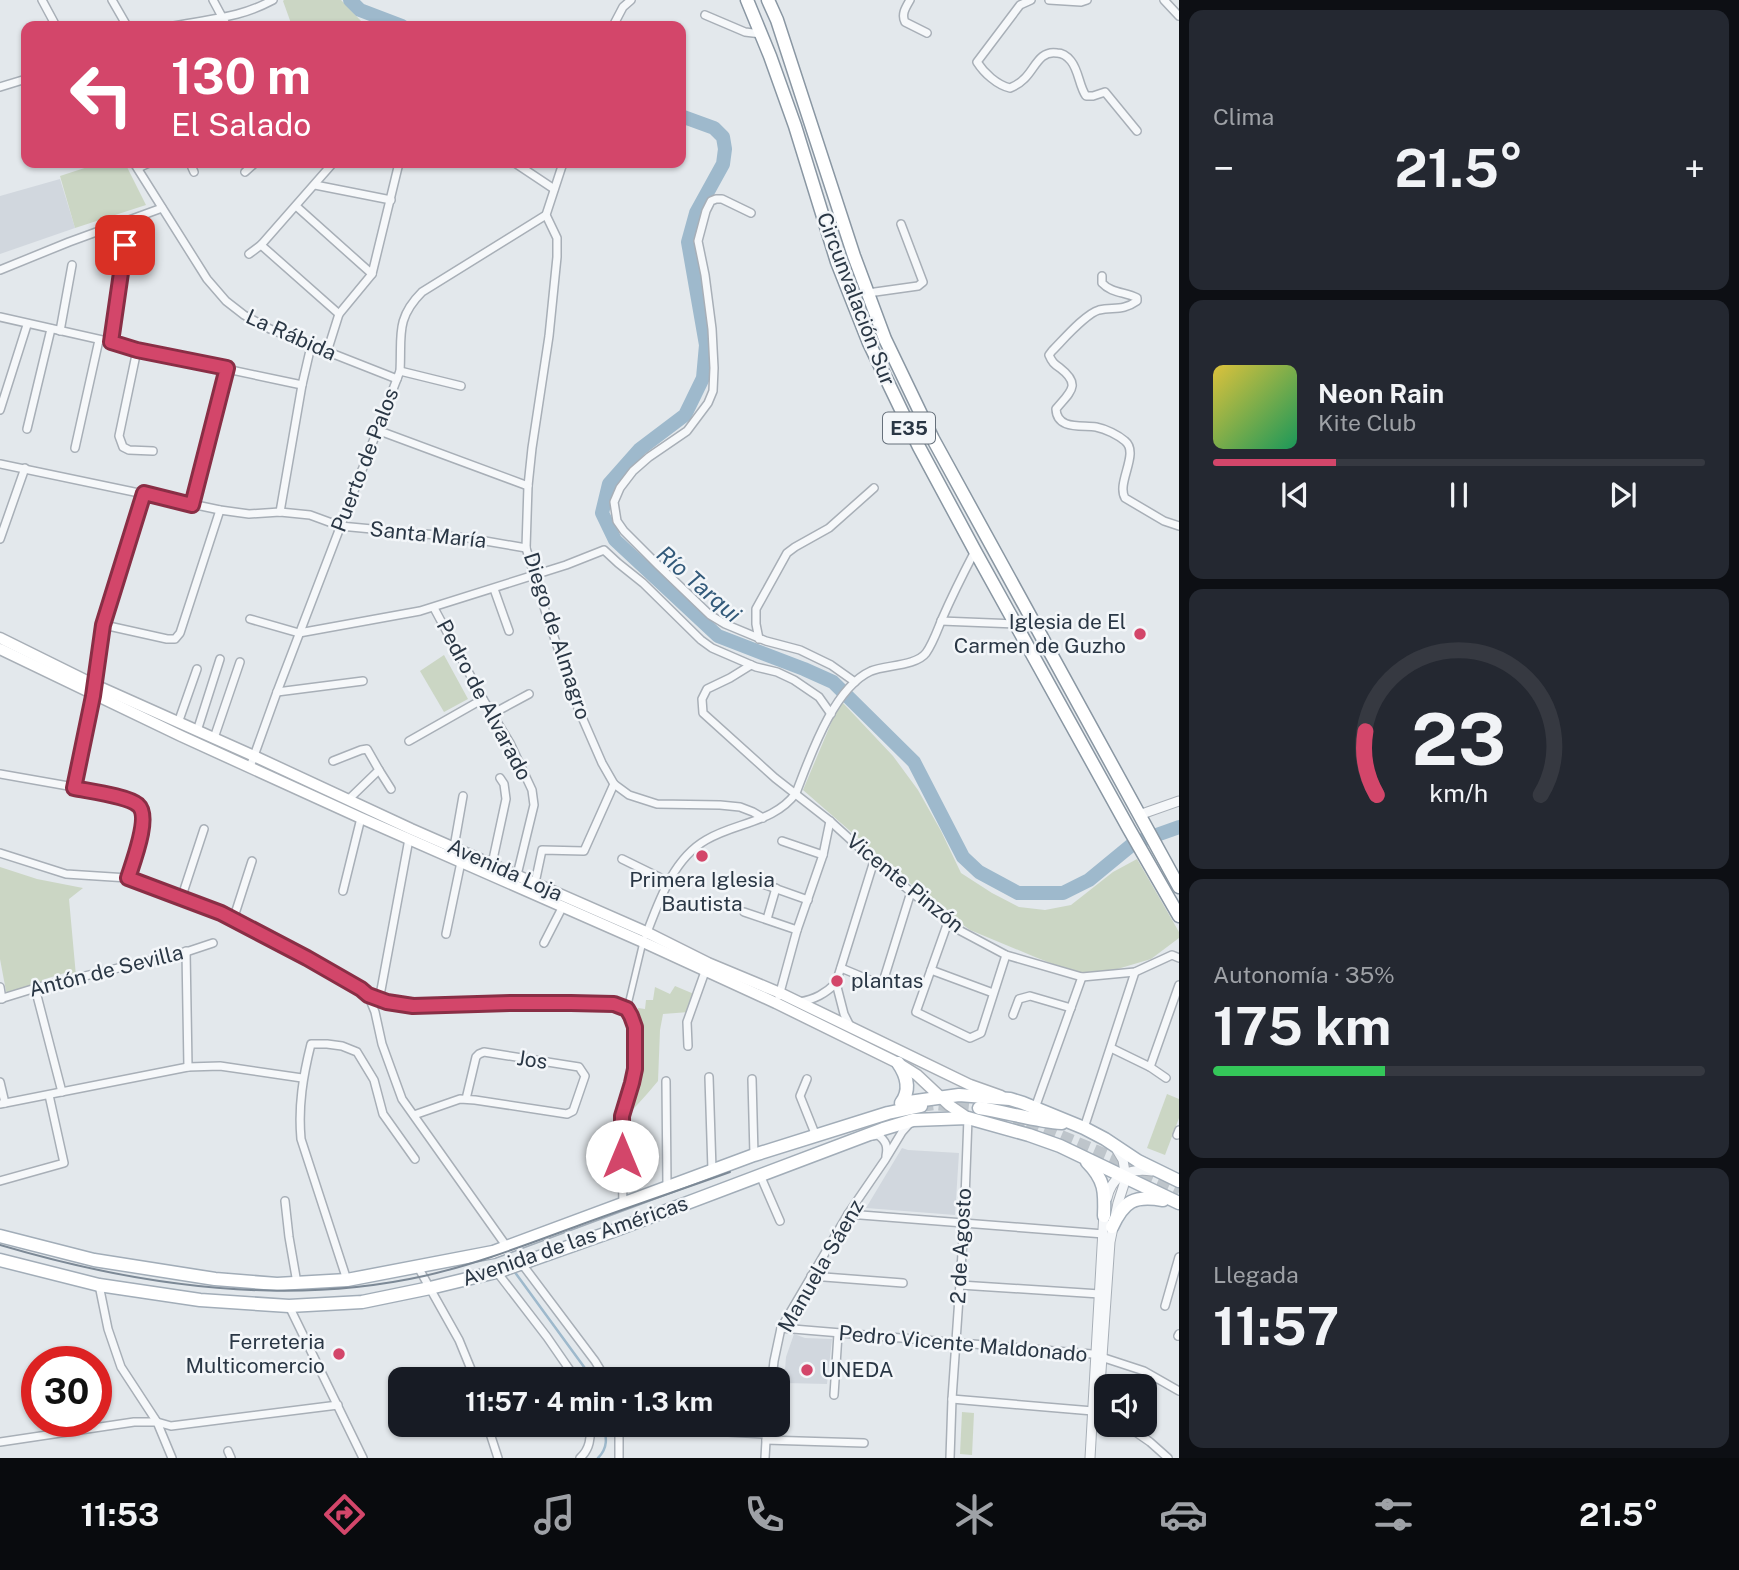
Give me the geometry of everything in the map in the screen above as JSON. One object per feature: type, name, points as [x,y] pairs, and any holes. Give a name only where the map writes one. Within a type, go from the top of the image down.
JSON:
[{"type":"main road","name":"Circunvalación Sur","points":[[747,0],[795,125],[837,262],[869,343],[919,447],[975,551],[1179,916]]},
{"type":"main road","name":"Circunvalación Sur","points":[[768,0],[777,20],[854,256],[885,339],[933,439],[1179,887]]},
{"type":"main road","name":"Avenida Loja","points":[[0,638],[94,690],[250,767],[563,906],[645,937]]},
{"type":"main road","name":"Avenida Loja","points":[[0,649],[254,755],[535,883],[706,967],[778,998],[898,1062],[968,1118]]},
{"type":"main road","name":"Avenida Loja","points":[[778,998],[800,1003],[970,1085],[1010,1099]]},
{"type":"main road","points":[[898,1062],[907,1079],[905,1098],[901,1103]]},
{"type":"main road","name":"Avenida de las Américas","points":[[776,1149],[814,1131],[901,1103],[959,1095],[1010,1099],[1035,1108],[1105,1139],[1138,1161],[1174,1179]]},
{"type":"main road","points":[[979,1108],[1079,1126]]},
{"type":"main road","name":"Avenida de las Américas","points":[[0,1260],[99,1285],[200,1300],[289,1306],[362,1302],[520,1265],[854,1140],[919,1112]]},
{"type":"main road","name":"Avenida de las Américas","points":[[734,1185],[815,1147],[888,1119],[919,1112]]},
{"type":"main road","name":"Avenida de las Américas","points":[[0,1236],[94,1260],[215,1279],[277,1284],[347,1280],[505,1248],[754,1155],[887,1113],[919,1112],[968,1118],[1029,1135],[1060,1146],[1177,1202]]},
{"type":"main road","points":[[1082,1157],[1097,1172],[1103,1187],[1104,1216]]},
{"type":"main road","points":[[1108,1231],[1128,1202],[1140,1198],[1177,1202]]},
{"type":"street","points":[[42,0],[53,21]]},
{"type":"street","points":[[113,0],[124,21]]},
{"type":"street","points":[[213,0],[223,19]]},
{"type":"street","points":[[209,21],[244,13],[273,0]]},
{"type":"street","points":[[616,21],[623,7],[631,0]]},
{"type":"street","points":[[909,0],[904,12],[905,22],[927,33]]},
{"type":"street","points":[[1031,0],[1015,10],[977,62],[980,67],[1003,86],[1010,88],[1024,79],[1043,55],[1050,52],[1060,53],[1070,59],[1086,96],[1105,92],[1137,131]]},
{"type":"street","points":[[1049,0],[1087,0]]},
{"type":"street","points":[[1164,0],[1179,16]]},
{"type":"street","points":[[705,16],[745,32],[761,34]]},
{"type":"street","points":[[0,87],[21,81]]},
{"type":"street","name":"La Rábida","points":[[137,168],[207,279],[226,301],[244,315],[311,346],[397,379]]},
{"type":"street","points":[[192,168],[194,172]]},
{"type":"street","points":[[246,172],[250,168]]},
{"type":"street","points":[[249,254],[329,168]]},
{"type":"street","points":[[327,352],[339,314],[373,274],[398,168]]},
{"type":"street","points":[[522,168],[554,189]]},
{"type":"street","points":[[546,215],[561,168]]},
{"type":"street","points":[[315,185],[391,200]]},
{"type":"street","points":[[751,213],[722,199],[711,201],[701,224],[698,241],[706,286],[714,368],[713,391],[708,403],[687,431],[649,457],[633,471],[620,488],[614,502],[617,521],[710,615],[760,639],[800,650],[831,665],[855,682]]},
{"type":"street","points":[[296,206],[373,274]]},
{"type":"street","points":[[0,270],[162,208]]},
{"type":"street","name":"Puerto de Palos","points":[[250,767],[276,692],[400,371],[403,317],[411,303],[422,292],[546,215]]},
{"type":"street","name":"Diego de Almagro","points":[[546,215],[557,238],[557,257],[550,335],[532,448],[526,548],[578,708],[601,763],[614,784]]},
{"type":"street","points":[[111,342],[129,221]]},
{"type":"street","points":[[868,293],[918,286],[923,282],[901,224]]},
{"type":"street","points":[[261,244],[339,314]]},
{"type":"street","points":[[27,429],[72,265]]},
{"type":"street","points":[[1102,276],[1105,286],[1133,296],[1137,301],[1119,309],[1099,310],[1092,314],[1077,325],[1049,355],[1051,361],[1070,376],[1073,383],[1056,410],[1056,415],[1067,424],[1096,427],[1126,441],[1130,453],[1122,489],[1125,498],[1164,521],[1179,526]]},
{"type":"street","points":[[0,317],[302,386]]},
{"type":"street","points":[[0,410],[27,324]]},
{"type":"street","points":[[75,448],[100,340]]},
{"type":"street","points":[[280,512],[311,346]]},
{"type":"street","points":[[137,350],[119,436],[123,447],[129,450],[153,451]]},
{"type":"street","points":[[192,505],[227,368]]},
{"type":"street","points":[[400,371],[461,386]]},
{"type":"street","points":[[377,430],[528,486]]},
{"type":"street","name":"Santa María","points":[[0,464],[220,510],[249,514],[280,512],[310,515],[340,526],[468,538],[526,548]]},
{"type":"street","points":[[0,538],[25,468]]},
{"type":"street","points":[[760,639],[756,609],[787,553],[829,528],[874,488]]},
{"type":"street","points":[[74,788],[94,690],[103,625],[144,493]]},
{"type":"street","points":[[103,625],[175,639],[180,633],[220,510]]},
{"type":"street","points":[[250,619],[299,633],[434,608],[604,550],[712,648],[793,680],[819,697],[831,714]]},
{"type":"street","points":[[627,1009],[645,937],[669,882],[680,864],[699,845],[714,836],[763,818],[783,807],[796,793],[816,742],[831,714],[855,682],[873,670],[916,661],[925,655],[975,551]]},
{"type":"street","points":[[494,589],[509,631]]},
{"type":"street","name":"Pedro de Alvarado","points":[[434,608],[510,743],[532,790],[534,805],[517,875]]},
{"type":"street","points":[[941,621],[1016,624]]},
{"type":"street","points":[[197,731],[220,659]]},
{"type":"street","points":[[214,738],[240,662]]},
{"type":"street","name":"Vicente Pinzón","points":[[751,665],[707,689],[702,699],[703,713],[775,778],[959,930],[1006,955],[1082,977],[1135,972],[1172,955],[1179,958]]},
{"type":"street","points":[[178,723],[197,669]]},
{"type":"street","points":[[276,692],[363,681]]},
{"type":"street","points":[[492,714],[529,694]]},
{"type":"street","points":[[409,741],[483,699]]},
{"type":"street","points":[[333,761],[367,749],[391,789]]},
{"type":"street","points":[[349,799],[379,770]]},
{"type":"street","points":[[0,784],[1,775],[130,800],[139,806],[144,816],[128,878]]},
{"type":"street","points":[[492,864],[506,799],[506,790],[500,778]]},
{"type":"street","points":[[535,883],[542,850],[584,850],[614,784],[629,795],[657,804],[732,806],[746,808],[763,818]]},
{"type":"street","points":[[454,847],[463,796]]},
{"type":"street","points":[[1140,818],[1179,801]]},
{"type":"street","points":[[343,891],[361,818]]},
{"type":"street","points":[[778,998],[830,821]]},
{"type":"street","points":[[181,899],[204,829]]},
{"type":"street","points":[[382,990],[409,839]]},
{"type":"street","points":[[782,841],[822,855]]},
{"type":"street","points":[[0,853],[66,874],[128,878],[221,913],[307,958],[368,995],[387,1002],[413,1006],[614,1004],[627,1009],[635,1027],[635,1069],[622,1116],[623,1203]]},
{"type":"street","points":[[622,859],[669,882]]},
{"type":"street","points":[[233,920],[252,861]]},
{"type":"street","points":[[850,1026],[836,984],[874,861]]},
{"type":"street","points":[[446,934],[461,862]]},
{"type":"street","points":[[757,882],[808,900]]},
{"type":"street","points":[[767,919],[776,888]]},
{"type":"street","points":[[882,985],[911,892]]},
{"type":"street","points":[[544,943],[563,906]]},
{"type":"street","points":[[744,912],[797,930]]},
{"type":"street","points":[[948,922],[916,1012],[970,1038],[981,1033],[1006,955]]},
{"type":"street","name":"Antón de Sevilla","points":[[1,999],[213,943]]},
{"type":"street","points":[[186,951],[188,1067]]},
{"type":"street","points":[[688,1046],[687,1022],[706,967]]},
{"type":"street","points":[[841,968],[891,988]]},
{"type":"street","points":[[931,970],[993,993]]},
{"type":"street","points":[[1079,1126],[1111,1048],[1135,972]]},
{"type":"street","points":[[1035,1108],[1082,977]]},
{"type":"street","points":[[800,1003],[825,993],[836,984]]},
{"type":"street","points":[[1150,1067],[1179,985]]},
{"type":"street","points":[[0,987],[1,999]]},
{"type":"street","points":[[35,988],[62,1092]]},
{"type":"street","points":[[368,995],[376,1012],[382,1044],[402,1099],[505,1248]]},
{"type":"street","points":[[1013,1015],[1018,999],[1030,996],[1071,1008]]},
{"type":"street","points":[[347,1280],[301,1139],[299,1117],[302,1078],[311,1044],[342,1046],[357,1052],[374,1080],[383,1114],[415,1159]]},
{"type":"street","points":[[1111,1048],[1166,1078]]},
{"type":"street","name":"Jos","points":[[484,1052],[579,1066],[585,1076],[573,1111],[567,1114],[466,1099],[476,1057],[484,1052]]},
{"type":"street","points":[[0,1082],[3,1104],[188,1067],[219,1066],[302,1078]]},
{"type":"street","points":[[709,1077],[712,1170]]},
{"type":"street","points":[[752,1079],[754,1155]]},
{"type":"street","points":[[807,1079],[800,1096],[814,1131]]},
{"type":"street","points":[[666,1081],[667,1186]]},
{"type":"street","points":[[0,1181],[64,1163],[49,1095]]},
{"type":"street","points":[[414,1115],[466,1099]]},
{"type":"street","name":"Manuela Sáenz","points":[[773,1367],[781,1328],[848,1214],[902,1132],[919,1112]]},
{"type":"street","points":[[594,1151],[622,1116]]},
{"type":"street","name":"2 de Agosto","points":[[950,1458],[968,1118]]},
{"type":"street","points":[[854,1140],[878,1135],[885,1140],[886,1160]]},
{"type":"street","points":[[1099,1374],[1100,1294],[1108,1231],[1124,1175],[1123,1160],[1105,1139]]},
{"type":"street","points":[[1099,1356],[1108,1231],[1104,1216],[1109,1191],[1114,1182],[1124,1175],[1142,1170],[1174,1179]]},
{"type":"street","points":[[760,1175],[780,1221]]},
{"type":"street","points":[[285,1201],[297,1283]]},
{"type":"street","points":[[848,1214],[964,1225],[1108,1231]]},
{"type":"street","points":[[1165,1306],[1179,1257]]},
{"type":"street","points":[[520,1265],[599,1367]]},
{"type":"street","points":[[418,1267],[464,1350],[470,1367]]},
{"type":"street","points":[[498,1272],[568,1367]]},
{"type":"street","points":[[811,1276],[903,1283]]},
{"type":"street","points":[[99,1285],[108,1329],[121,1367],[157,1422],[172,1458]]},
{"type":"street","points":[[960,1285],[1100,1294]]},
{"type":"street","points":[[289,1306],[363,1458]]},
{"type":"street","name":"Pedro Vicente Maldonado","points":[[781,1328],[955,1341],[1099,1356],[1144,1371],[1179,1391]]},
{"type":"street","points":[[834,1395],[838,1334]]},
{"type":"street","points":[[952,1399],[1094,1413]]},
{"type":"street","points":[[0,1442],[134,1422],[157,1422],[171,1426],[338,1405]]},
{"type":"street","points":[[492,1437],[498,1458]]},
{"type":"street","points":[[580,1458],[589,1446],[591,1437]]},
{"type":"street","points":[[619,1437],[619,1458]]},
{"type":"street","points":[[765,1458],[766,1437],[864,1443]]},
{"type":"street","points":[[1090,1458],[1094,1437]]},
{"type":"street","points":[[1096,1458],[1097,1437]]},
{"type":"street","points":[[1143,1437],[1168,1458]]},
{"type":"shaded area","points":[[60,179],[75,228],[0,254],[0,196]]},
{"type":"shaded area","points":[[902,1148],[959,1153],[955,1215],[866,1208]]},
{"type":"shaded area","name":"UNEDA","points":[[794,1334],[805,1338],[832,1339],[827,1384],[790,1383],[790,1367],[785,1367]]},
{"type":"green space","points":[[341,0],[361,21],[290,21],[283,1]]},
{"type":"green space","points":[[85,168],[128,168],[146,205],[75,228],[60,176]]},
{"type":"green space","points":[[444,655],[468,699],[444,712],[420,671]]},
{"type":"green space","points":[[843,703],[893,756],[918,790],[961,873],[1019,907],[1045,910],[1071,905],[1113,872],[1137,859],[1179,932],[1179,938],[1151,959],[1114,970],[1076,973],[970,930],[934,904],[803,790],[837,709]]},
{"type":"green space","points":[[0,867],[37,879],[83,888],[69,899],[76,976],[69,977],[68,972],[42,980],[42,985],[8,995],[0,959]]},
{"type":"green space","points":[[675,986],[694,994],[689,1012],[663,1014],[658,1081],[627,1116],[638,1078],[638,1008],[645,1009],[646,1000],[653,1000],[655,987],[670,994]]},
{"type":"green space","points":[[1167,1094],[1179,1099],[1179,1118],[1165,1155],[1147,1148]]},
{"type":"green space","points":[[962,1412],[974,1413],[972,1455],[960,1454]]},
{"type":"waterway","name":"Río Tarqui","points":[[350,0],[360,10],[389,21]]},
{"type":"waterway","name":"Río Tarqui","points":[[686,118],[714,128],[723,137],[725,149],[723,164],[696,213],[688,242],[706,345],[703,378],[685,415],[640,449],[609,484],[602,513],[615,540],[718,636],[833,682],[914,762],[963,857],[979,872],[1018,893],[1063,893],[1089,880],[1134,843],[1179,827]]},
{"type":"waterway","points":[[514,1271],[584,1367]]},
{"type":"waterway","points":[[598,1458],[604,1450],[605,1437]]},
{"type":"tunnel","points":[[921,1106],[935,1104],[986,1110]]},
{"type":"tunnel","points":[[978,1114],[1034,1128]]},
{"type":"tunnel","points":[[1028,1122],[1149,1173]]},
{"type":"tunnel","points":[[1141,1175],[1179,1192]]},
{"type":"tram line","points":[[0,1245],[104,1271],[210,1287],[318,1290],[371,1285],[424,1276],[483,1260],[730,1172]]},
{"type":"place","name":"Iglesia de El Carmen de Guzho","points":[[1140,634]]},
{"type":"place","name":"Primera Iglesia Bautista","points":[[702,856]]},
{"type":"place","name":"plantas","points":[[837,981]]},
{"type":"place","name":"Ferreteria Multicomercio","points":[[339,1354]]},
{"type":"place","name":"UNEDA","points":[[807,1370]]},
{"type":"route","points":[[125,245],[111,342],[137,350],[227,368],[192,505],[144,493],[103,625],[93,696],[74,788],[130,800],[139,806],[144,816],[128,878],[221,913],[307,958],[368,995],[387,1002],[424,1007],[596,1003],[614,1004],[627,1009],[635,1027],[635,1069],[622,1116],[622,1156]]}]
